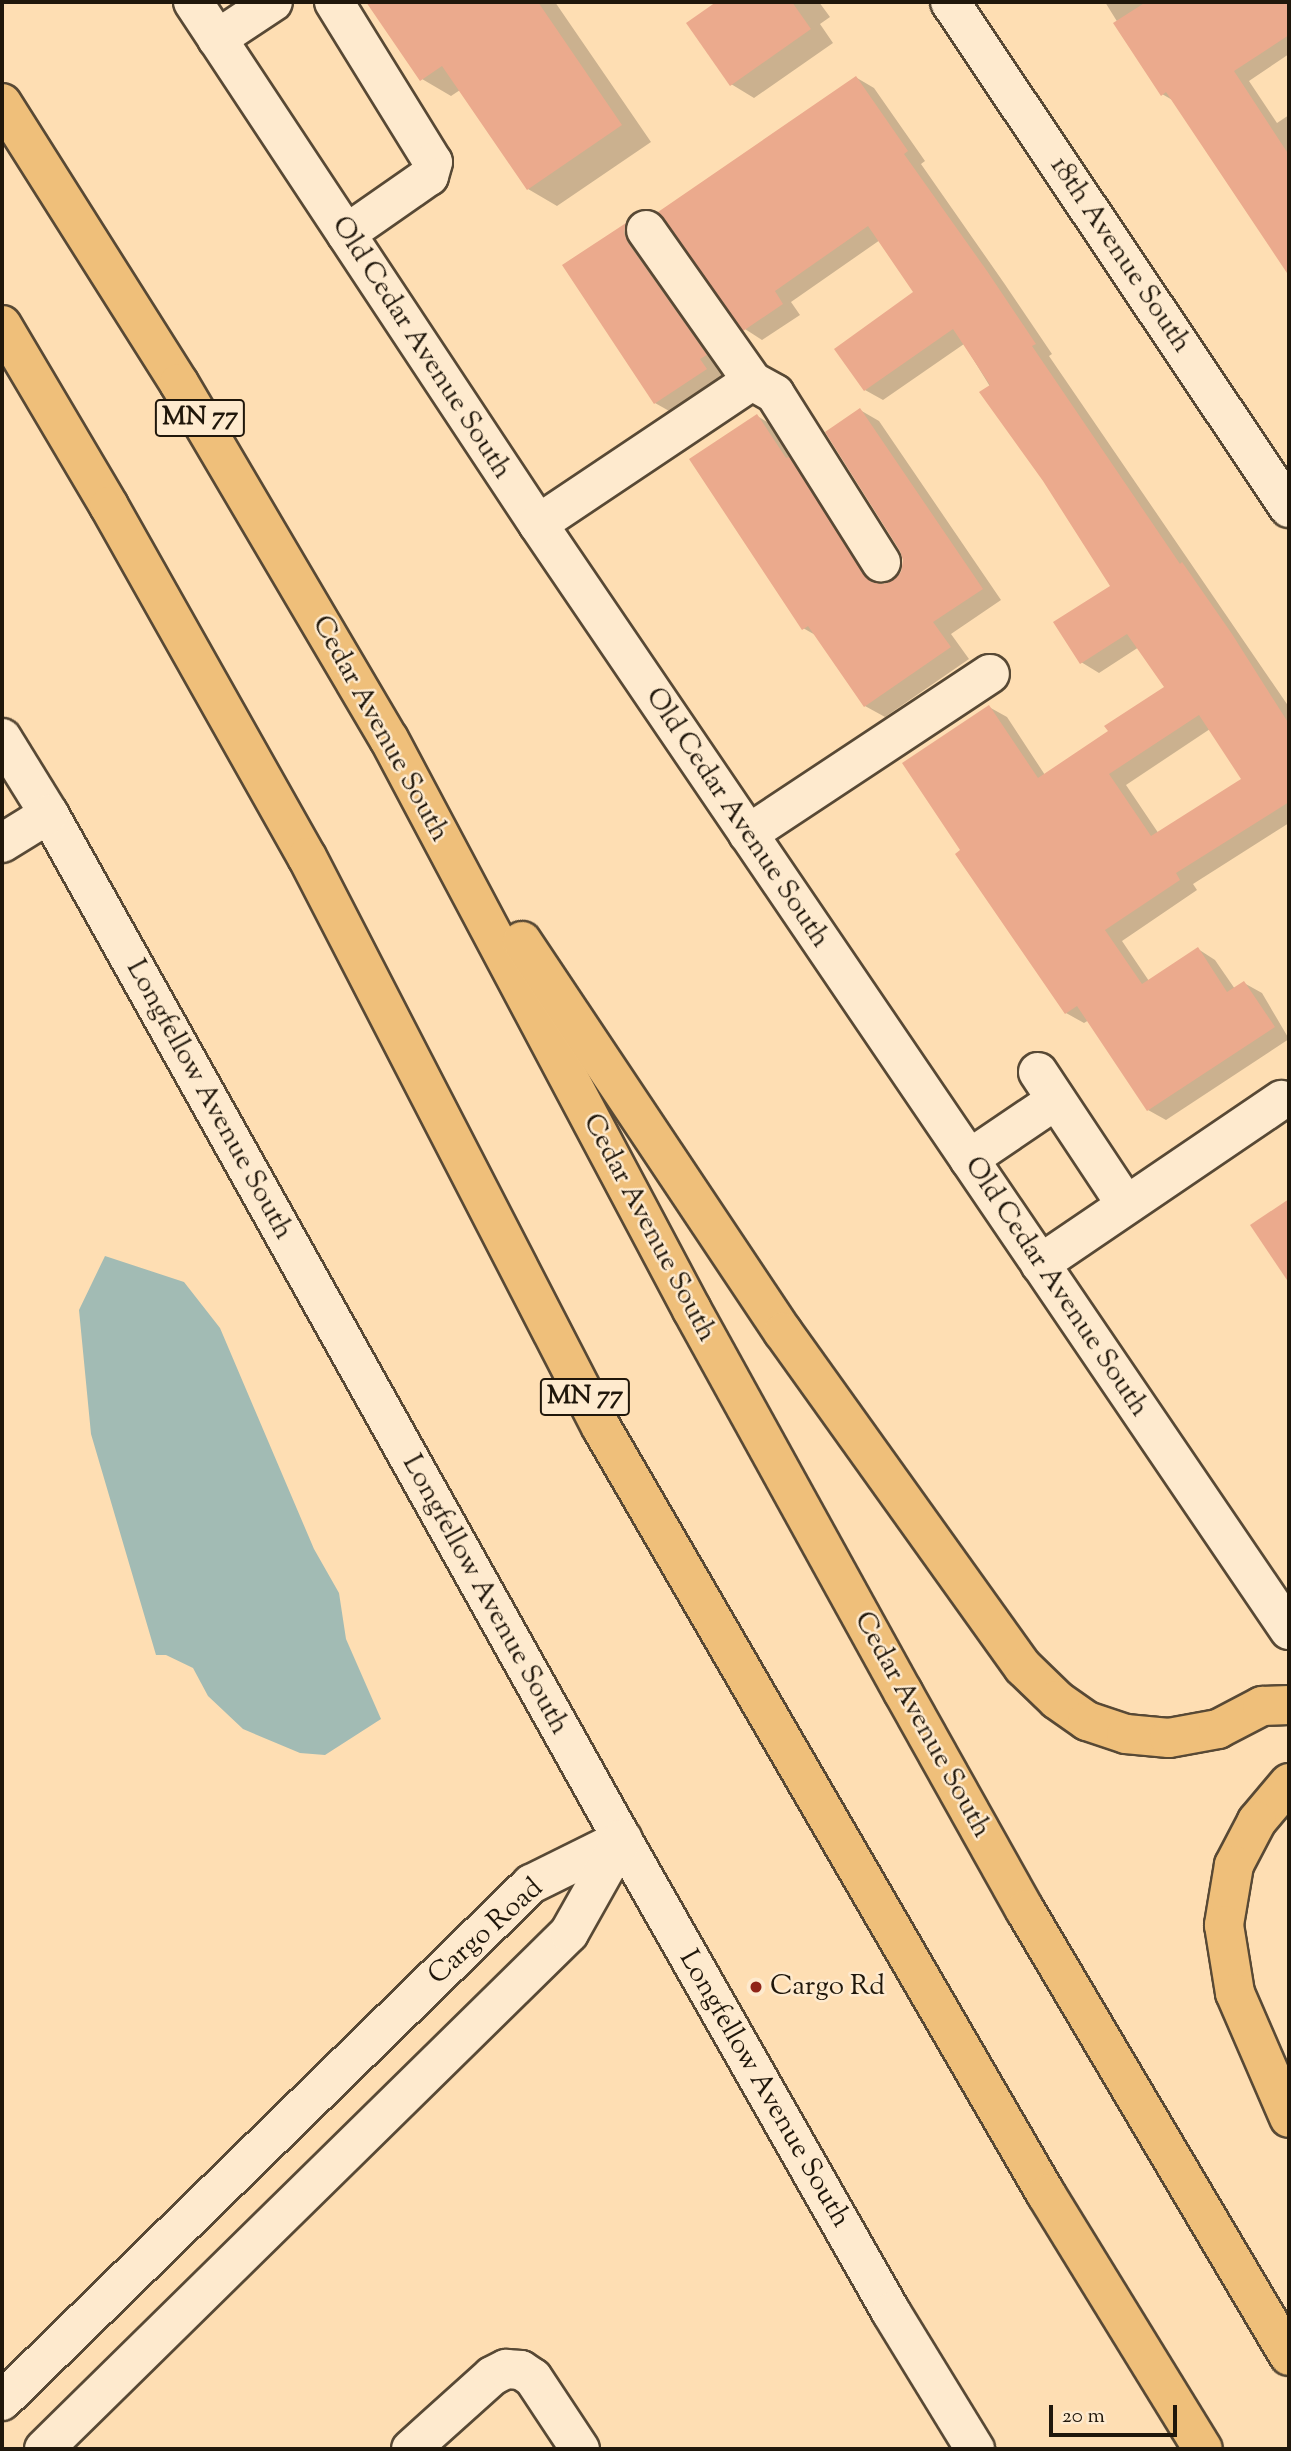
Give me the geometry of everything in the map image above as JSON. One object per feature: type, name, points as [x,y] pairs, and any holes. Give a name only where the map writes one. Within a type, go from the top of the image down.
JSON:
[{"type":"highway","name":"Cedar Avenue South","points":[[2,103],[179,383],[389,739],[692,1310],[896,1680],[1025,1910],[1289,2356]]},
{"type":"highway","name":"MN 77","points":[[2,325],[109,506],[307,857],[601,1427],[1046,2194],[1203,2449]]},
{"type":"highway","points":[[389,739],[783,1332],[1023,1667],[1057,1700],[1087,1721],[1126,1734],[1169,1738],[1218,1729],[1262,1706],[1289,1704]]},
{"type":"highway","points":[[1289,1783],[1257,1821],[1234,1865],[1224,1925],[1235,1993],[1289,2118]]},
{"type":"street","name":"Old Cedar Avenue South","points":[[192,2],[538,524],[1289,1630]]},
{"type":"street","points":[[217,38],[273,2]]},
{"type":"street","points":[[334,2],[433,162],[429,176],[346,234]]},
{"type":"street","name":"18th Avenue South","points":[[950,2],[1289,508]]},
{"type":"street","points":[[646,230],[752,381],[775,394],[881,562]]},
{"type":"street","points":[[538,524],[752,381]]},
{"type":"street","points":[[748,834],[990,674]]},
{"type":"street","name":"Longfellow Avenue South","points":[[2,738],[49,814],[622,1839],[891,2312],[975,2449]]},
{"type":"street","points":[[2,843],[49,814]]},
{"type":"street","points":[[969,1159],[1047,1086],[1126,1205]]},
{"type":"street","points":[[1040,1264],[1281,1100]]},
{"type":"street","name":"Cargo Road","points":[[2,2401],[531,1884],[622,1839]]},
{"type":"street","name":"Cargo Road","points":[[44,2449],[569,1933],[622,1839]]},
{"type":"street","points":[[420,2446],[492,2375],[506,2370],[521,2370],[533,2378],[580,2449]]},
{"type":"water","points":[[105,1256],[184,1282],[220,1328],[314,1549],[339,1593],[346,1639],[381,1719],[325,1755],[300,1753],[243,1729],[208,1696],[193,1668],[166,1655],[156,1655],[91,1434],[79,1310]]},
{"type":"building","points":[[366,2],[538,2],[622,125],[527,190],[442,66],[420,81]]},
{"type":"building","points":[[716,2],[792,2],[811,29],[730,86],[686,23]]},
{"type":"building","points":[[1146,2],[1289,2],[1289,35],[1234,71],[1289,155],[1289,276],[1166,92],[1161,96],[1113,23]]},
{"type":"building","points":[[856,76],[908,151],[904,154],[1036,344],[1032,346],[1180,564],[1182,562],[1232,634],[1289,724],[1289,802],[1176,873],[1180,880],[1105,930],[1142,984],[1198,947],[1227,992],[1244,981],[1275,1027],[1147,1111],[1077,1006],[1065,1014],[955,854],[960,850],[902,763],[989,705],[1038,778],[1108,731],[1104,726],[1164,687],[1127,634],[1080,664],[1053,622],[1110,586],[1043,481],[979,392],[990,385],[953,329],[864,391],[834,349],[913,292],[868,226],[775,291],[783,304],[743,331],[658,212]],"holes":[[[1199,715],[1241,779],[1151,836],[1109,774]]]},
{"type":"building","points":[[626,223],[624,233],[628,243],[707,355],[700,359],[707,369],[654,404],[562,265]]},
{"type":"building","points":[[860,408],[983,589],[933,622],[951,647],[864,707],[808,626],[802,630],[689,459],[757,414],[786,458],[789,457],[863,574],[871,582],[883,584],[893,580],[901,572],[903,560],[900,551],[825,432]]},
{"type":"building","points":[[1289,1199],[1289,1283],[1250,1225]]},
{"type":"place","name":"Cargo Rd","points":[[756,1987]]}]
